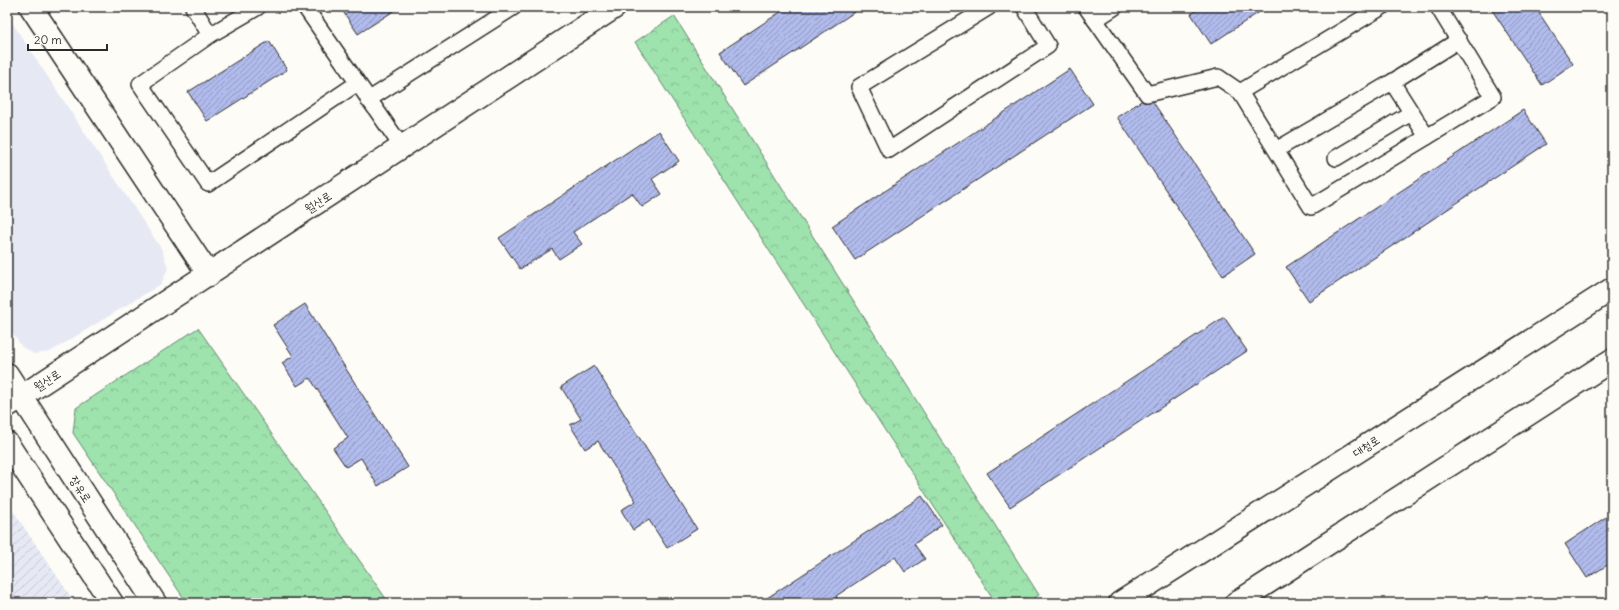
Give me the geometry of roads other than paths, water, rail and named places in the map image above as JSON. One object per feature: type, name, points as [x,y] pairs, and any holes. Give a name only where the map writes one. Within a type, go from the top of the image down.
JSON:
[{"type":"main road","points":[[31,7],[209,275]]},
{"type":"main road","name":"월산로","points":[[14,401],[209,275],[615,7]]},
{"type":"main road","name":"대청로","points":[[1120,603],[1612,289]]},
{"type":"main road","points":[[1236,603],[1612,360]]},
{"type":"main road","name":"장유로","points":[[7,374],[14,401],[155,603]]},
{"type":"main road","points":[[7,443],[112,603]]},
{"type":"lane","points":[[193,7],[210,35]]},
{"type":"lane","points":[[258,7],[210,35],[140,84],[208,184],[356,84]]},
{"type":"lane","points":[[305,7],[356,84],[402,147]]},
{"type":"lane","points":[[368,100],[514,7]]},
{"type":"lane","points":[[989,7],[858,87],[889,150],[1048,46],[1024,7]]},
{"type":"lane","points":[[1086,7],[1147,94],[1218,77],[1240,92],[1311,208],[1494,97],[1438,7]]},
{"type":"lane","points":[[1095,20],[1115,7]]},
{"type":"lane","points":[[1240,92],[1382,7]]},
{"type":"lane","points":[[1276,150],[1392,82],[1459,40]]},
{"type":"lane","points":[[1392,82],[1427,137]]},
{"type":"lane","points":[[1336,158],[1411,112]]}]
